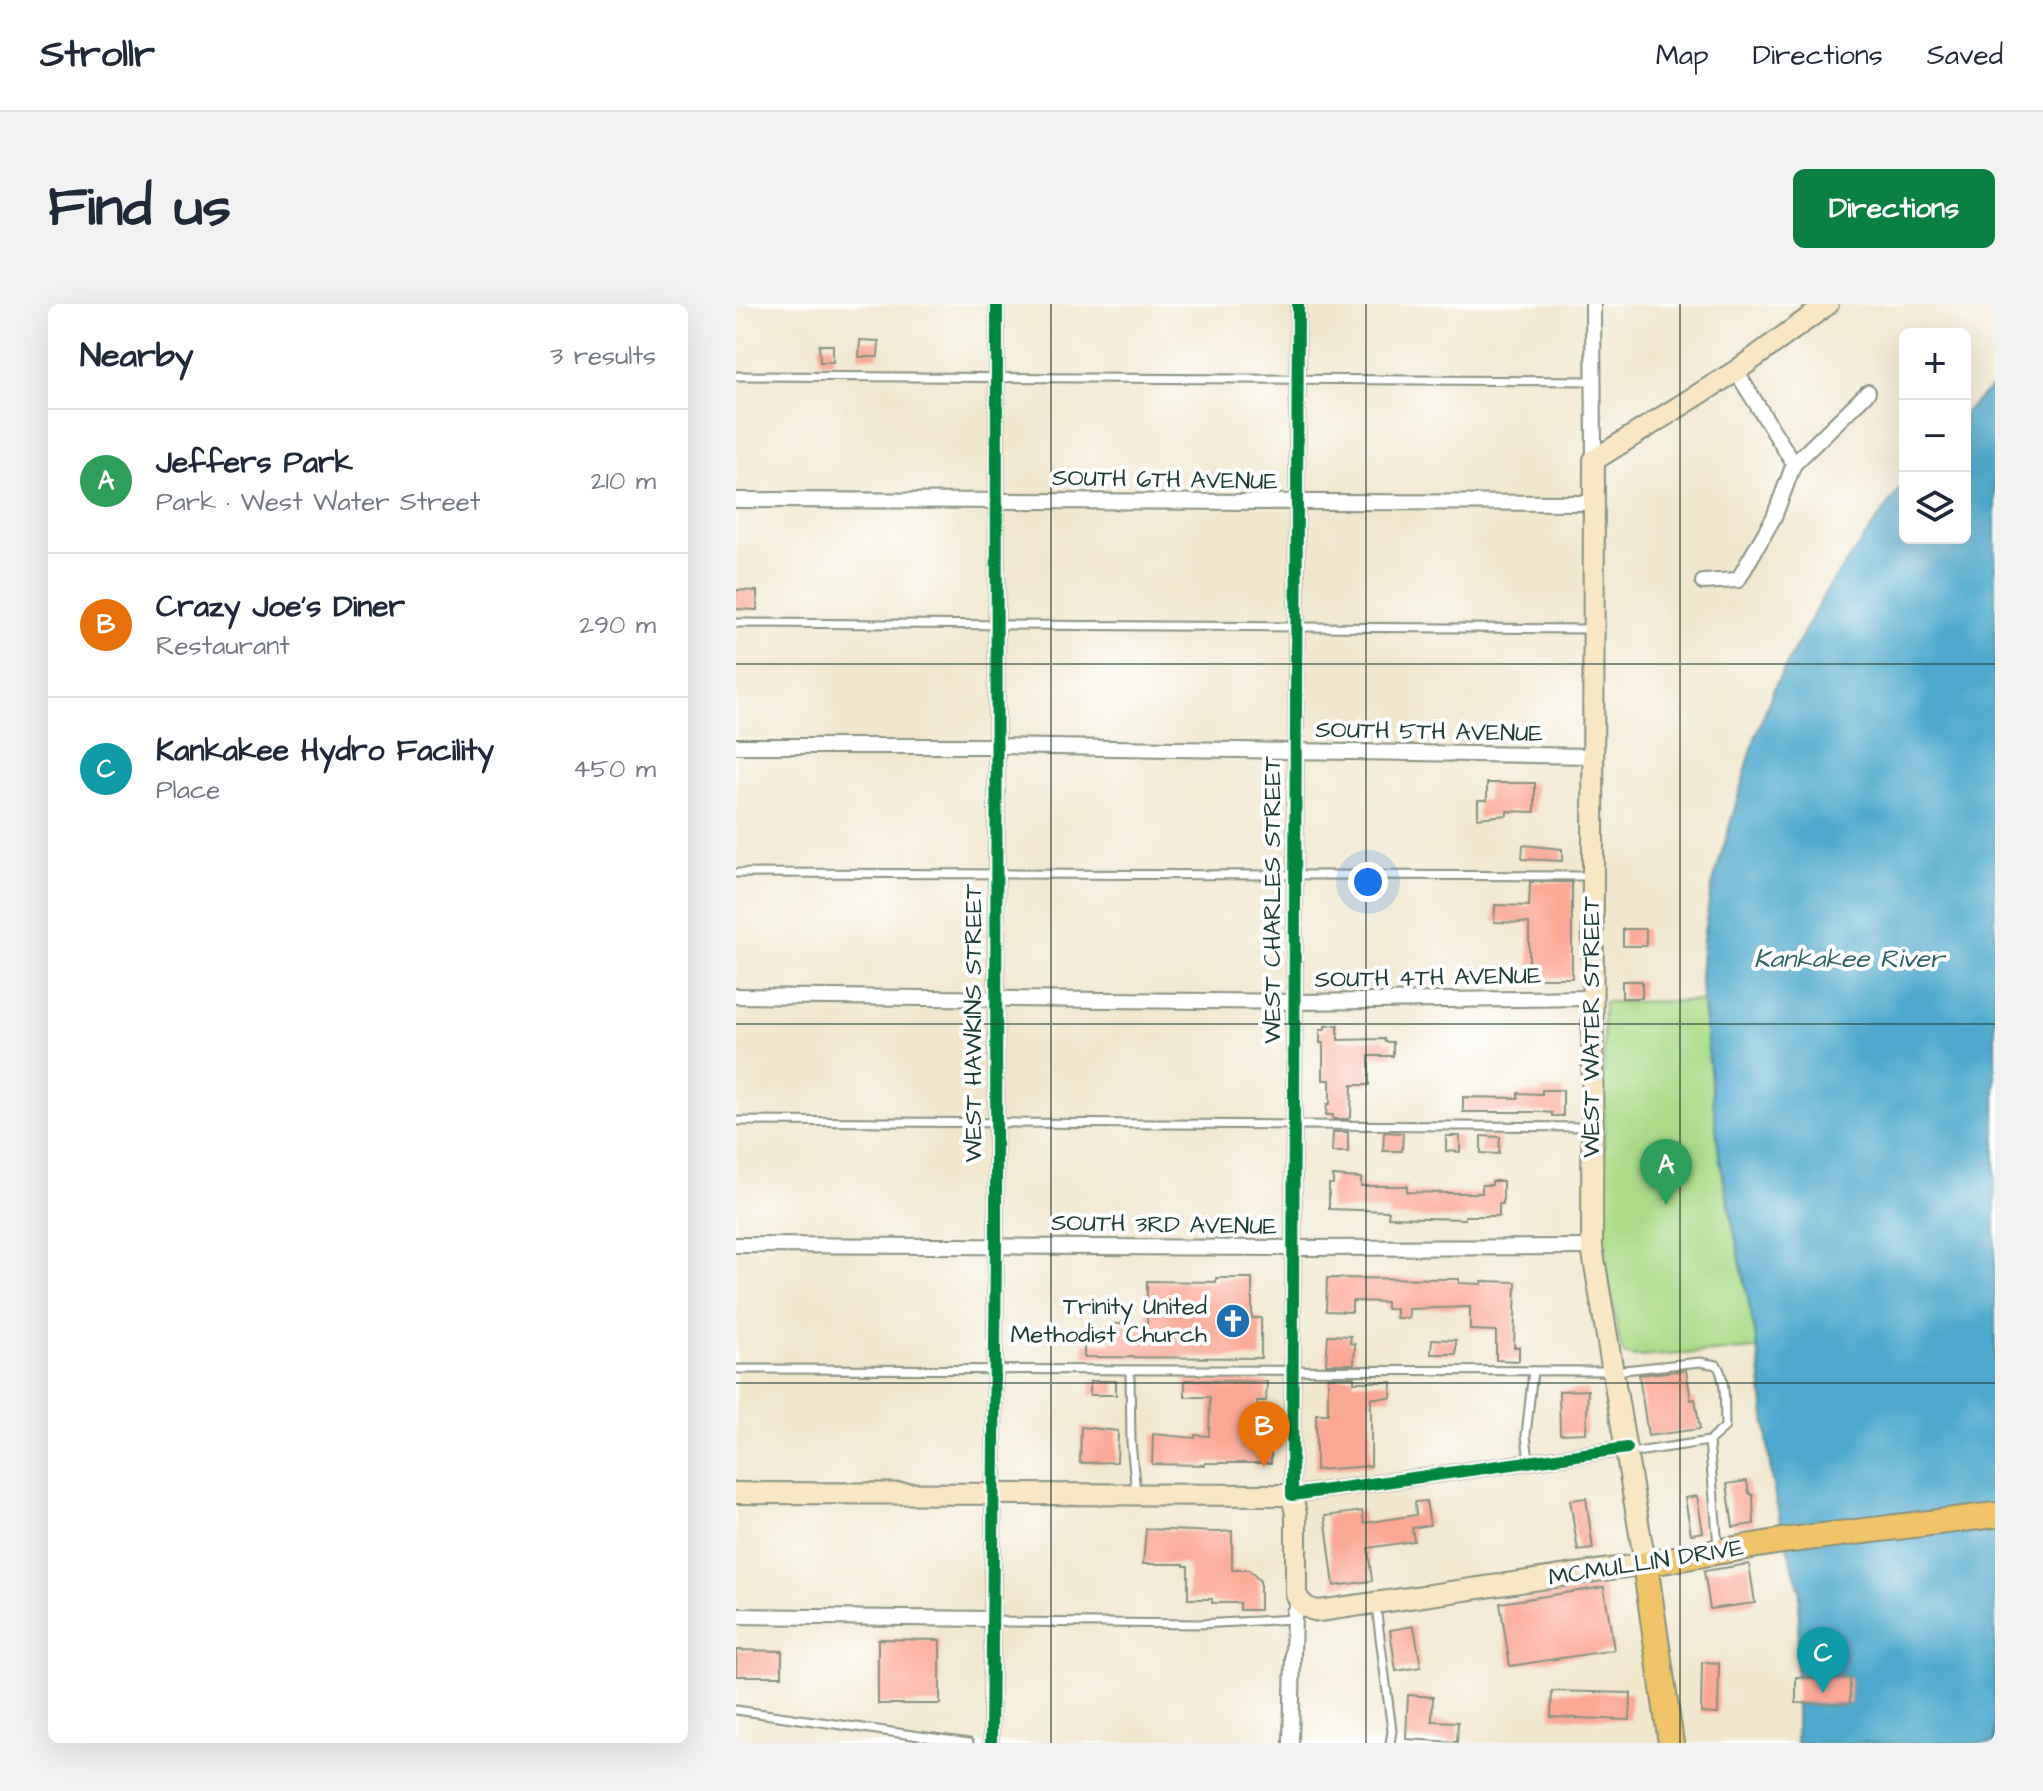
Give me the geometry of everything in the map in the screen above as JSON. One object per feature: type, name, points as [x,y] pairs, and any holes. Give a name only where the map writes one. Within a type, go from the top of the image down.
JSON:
[{"type":"main road","points":[[1594,460],[1736,371],[1828,304]]},
{"type":"main road","name":"WEST WATER STREET","points":[[1594,460],[1592,1247],[1627,1450],[1671,1743]]},
{"type":"main road","points":[[736,1493],[1292,1495]]},
{"type":"main road","name":"WEST CHARLES STREET","points":[[1292,1495],[1296,1522],[1294,1580],[1297,1611]]},
{"type":"main road","name":"MCMULLIN DRIVE","points":[[1297,1611],[1375,1603],[1782,1541],[1995,1515]]},
{"type":"street","name":"WEST HAWKINS STREET","points":[[991,1743],[996,1245],[997,304]]},
{"type":"street","name":"WEST CHARLES STREET","points":[[1292,1495],[1298,304]]},
{"type":"street","name":"WEST WATER STREET","points":[[1593,304],[1594,460]]},
{"type":"street","points":[[1736,371],[1794,464]]},
{"type":"street","points":[[1703,582],[1738,580],[1774,517],[1794,464],[1868,392]]},
{"type":"street","name":"SOUTH 6TH AVENUE","points":[[736,500],[1594,503]]},
{"type":"street","name":"SOUTH 5TH AVENUE","points":[[736,746],[997,746],[1593,756]]},
{"type":"street","name":"SOUTH 4TH AVENUE","points":[[736,996],[1295,1002],[1592,998]]},
{"type":"street","name":"SOUTH 3RD AVENUE","points":[[736,1245],[1592,1247]]},
{"type":"street","points":[[1292,1495],[1627,1450]]},
{"type":"street","name":"WEST CHARLES STREET","points":[[1291,1743],[1297,1611]]},
{"type":"street","points":[[736,1616],[992,1619]]},
{"type":"lane","points":[[736,376],[1594,381]]},
{"type":"lane","points":[[736,623],[1593,629]]},
{"type":"lane","points":[[736,873],[1592,876]]},
{"type":"lane","points":[[736,1121],[1592,1127]]},
{"type":"lane","points":[[736,1369],[1614,1371],[1700,1362],[1717,1365],[1721,1371],[1725,1427],[1709,1441],[1627,1450]]},
{"type":"lane","points":[[1130,1371],[1131,1442],[1136,1495]]},
{"type":"lane","points":[[1529,1462],[1526,1435],[1533,1371]]},
{"type":"lane","points":[[1709,1441],[1719,1552]]},
{"type":"lane","points":[[1375,1603],[1392,1731],[1390,1743]]},
{"type":"lane","points":[[992,1619],[1007,1622],[1199,1624],[1297,1611]]},
{"type":"lane","points":[[736,1710],[969,1743]]},
{"type":"green space","points":[[1702,1001],[1719,1156],[1758,1349],[1635,1357],[1624,1354],[1620,1344],[1603,1254],[1604,1002]]},
{"type":"water","name":"Kankakee River","points":[[1995,384],[1995,1743],[1796,1743],[1796,1703],[1849,1704],[1850,1678],[1796,1677],[1800,1591],[1771,1476],[1758,1348],[1719,1156],[1700,976],[1703,938],[1711,890],[1756,735],[1774,688],[1827,589],[1899,490],[1899,544],[1971,544],[1971,406]]},
{"type":"building","points":[[860,340],[879,341],[878,357],[859,357]]},
{"type":"building","points":[[819,345],[833,345],[833,362],[820,362]]},
{"type":"building","points":[[736,590],[757,591],[757,610],[736,609]]},
{"type":"building","points":[[1487,783],[1535,783],[1535,812],[1507,811],[1507,815],[1478,818],[1478,800],[1487,800]]},
{"type":"building","points":[[1523,845],[1562,849],[1562,861],[1522,859]]},
{"type":"building","points":[[1530,882],[1572,882],[1572,978],[1529,978],[1529,923],[1494,922],[1495,905],[1529,906]]},
{"type":"building","points":[[1623,929],[1646,929],[1646,946],[1623,946]]},
{"type":"building","points":[[1622,981],[1642,981],[1642,998],[1622,998]]},
{"type":"building","points":[[1338,1025],[1338,1040],[1384,1039],[1385,1042],[1393,1042],[1393,1056],[1369,1056],[1369,1085],[1352,1085],[1351,1116],[1348,1119],[1333,1119],[1333,1115],[1326,1115],[1327,1104],[1330,1104],[1330,1080],[1323,1080],[1320,1030],[1325,1030],[1325,1026]]},
{"type":"building","points":[[1542,1090],[1563,1090],[1563,1116],[1542,1112],[1463,1112],[1463,1097],[1518,1098],[1518,1093],[1542,1094]]},
{"type":"building","points":[[1333,1132],[1348,1132],[1348,1152],[1332,1152]]},
{"type":"building","points":[[1384,1132],[1403,1133],[1402,1151],[1383,1151]]},
{"type":"building","points":[[1446,1136],[1460,1136],[1460,1152],[1446,1151]]},
{"type":"building","points":[[1481,1136],[1500,1137],[1499,1154],[1481,1153]]},
{"type":"building","points":[[1333,1176],[1361,1178],[1361,1186],[1407,1186],[1407,1192],[1482,1193],[1482,1185],[1503,1181],[1503,1204],[1499,1204],[1499,1216],[1465,1216],[1465,1219],[1388,1217],[1389,1211],[1329,1209],[1329,1184],[1333,1184]]},
{"type":"building","name":"Trinity United Methodist Church","points":[[1216,1278],[1252,1278],[1252,1318],[1261,1318],[1261,1358],[1084,1357],[1084,1343],[1112,1343],[1112,1324],[1147,1323],[1147,1281],[1216,1282]]},
{"type":"building","points":[[1327,1278],[1459,1279],[1459,1283],[1482,1284],[1482,1281],[1516,1282],[1514,1347],[1519,1347],[1519,1361],[1496,1360],[1496,1331],[1470,1330],[1470,1307],[1409,1309],[1409,1318],[1396,1318],[1396,1309],[1386,1309],[1386,1302],[1352,1301],[1352,1312],[1326,1311]]},
{"type":"building","points":[[1328,1335],[1351,1336],[1350,1343],[1355,1344],[1354,1364],[1326,1364]]},
{"type":"building","points":[[1432,1339],[1456,1340],[1456,1354],[1431,1354]]},
{"type":"building","points":[[1686,1370],[1700,1429],[1648,1436],[1639,1375]]},
{"type":"building","points":[[1328,1377],[1354,1377],[1354,1382],[1392,1382],[1391,1398],[1371,1398],[1371,1466],[1316,1470],[1316,1414],[1328,1414]]},
{"type":"building","points":[[1185,1380],[1267,1382],[1266,1401],[1257,1401],[1257,1424],[1271,1424],[1271,1463],[1152,1464],[1153,1434],[1195,1438],[1195,1435],[1209,1436],[1210,1397],[1185,1397]]},
{"type":"building","points":[[1090,1381],[1116,1381],[1116,1395],[1090,1395]]},
{"type":"building","points":[[1588,1390],[1586,1433],[1560,1434],[1559,1391]]},
{"type":"building","points":[[1081,1427],[1118,1431],[1117,1462],[1080,1463]]},
{"type":"building","points":[[1747,1481],[1749,1493],[1753,1495],[1754,1524],[1733,1527],[1727,1484]]},
{"type":"building","points":[[1697,1496],[1703,1532],[1691,1534],[1685,1498]]},
{"type":"building","points":[[1586,1498],[1593,1549],[1578,1551],[1570,1500]]},
{"type":"building","points":[[1426,1501],[1430,1525],[1412,1528],[1414,1541],[1368,1548],[1372,1581],[1334,1586],[1325,1516],[1362,1511],[1364,1523],[1416,1515],[1415,1502]]},
{"type":"building","points":[[1146,1529],[1232,1531],[1232,1570],[1249,1570],[1260,1581],[1260,1610],[1240,1610],[1240,1603],[1188,1599],[1188,1566],[1143,1564]]},
{"type":"building","points":[[1749,1564],[1755,1603],[1710,1609],[1704,1571]]},
{"type":"building","points":[[1604,1587],[1614,1650],[1510,1666],[1500,1603]]},
{"type":"building","points":[[1414,1626],[1421,1667],[1396,1671],[1390,1630]]},
{"type":"building","points":[[878,1639],[940,1640],[940,1704],[878,1704]]},
{"type":"building","points":[[736,1650],[782,1651],[782,1676],[736,1676]]},
{"type":"building","points":[[1702,1662],[1719,1663],[1718,1714],[1701,1713]]},
{"type":"building","points":[[1796,1677],[1850,1678],[1850,1704],[1796,1703]]},
{"type":"building","points":[[1552,1691],[1631,1693],[1630,1720],[1551,1717]]},
{"type":"building","points":[[1408,1695],[1433,1697],[1432,1721],[1458,1722],[1457,1742],[1406,1739]]},
{"type":"cycle path","points":[[991,1743],[996,1245],[997,304]]},
{"type":"cycle path","points":[[1298,304],[1292,1495],[1627,1448]]},
{"type":"place","name":"Jeffers Park","points":[[1666,1205]]},
{"type":"place","name":"Trinity United Methodist Church","points":[[1233,1321]]},
{"type":"place","name":"Crazy Joe's Diner","points":[[1264,1467]]},
{"type":"place","name":"Kankakee Hydro Facility","points":[[1823,1693]]}]
